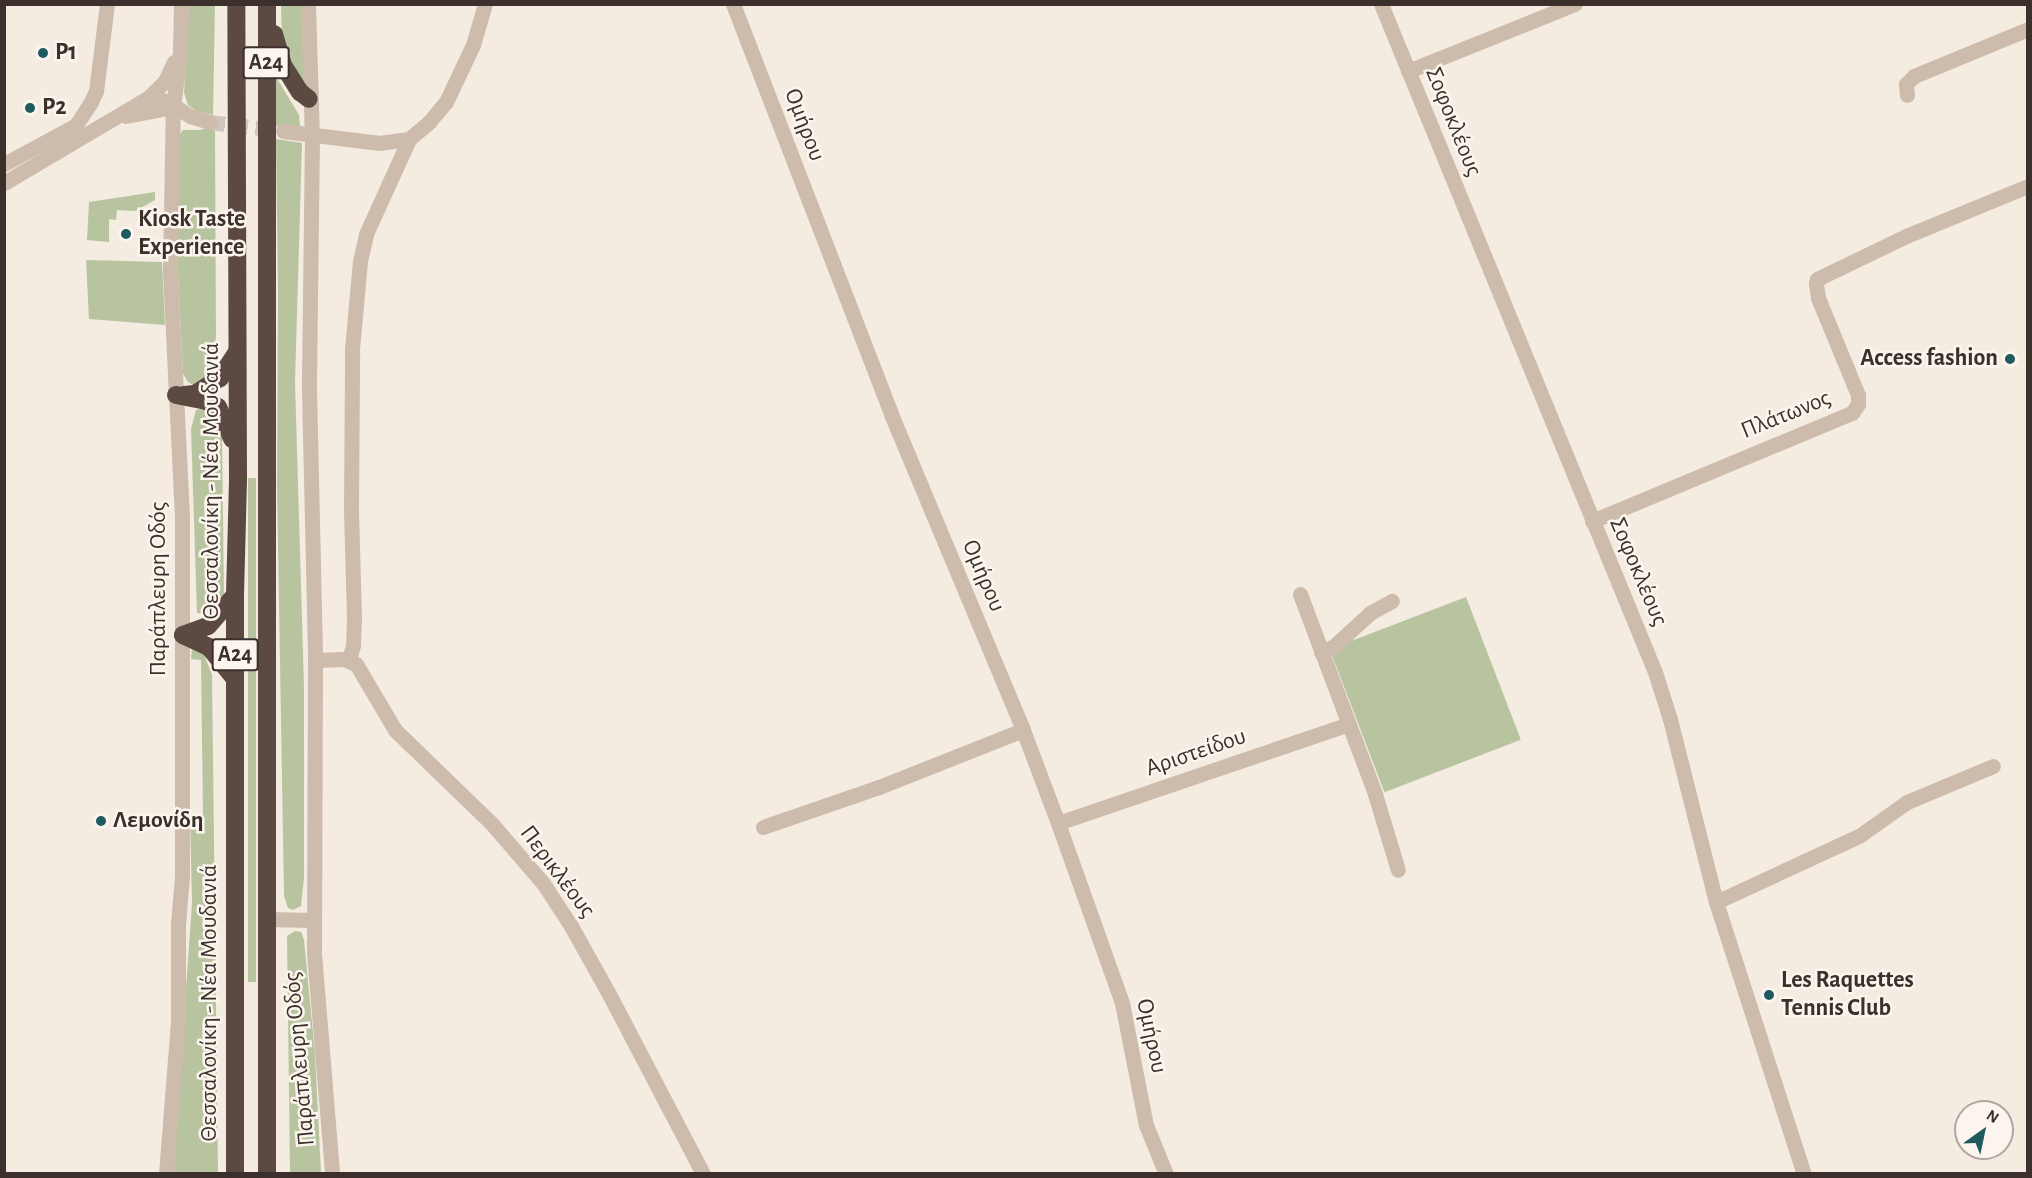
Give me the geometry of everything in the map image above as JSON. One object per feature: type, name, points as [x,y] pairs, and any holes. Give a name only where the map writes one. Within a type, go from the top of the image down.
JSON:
[{"type":"highway","name":"Θεσσαλονίκη - Νέα Μουδανιά","points":[[235,1172],[235,596],[238,480],[236,4]]},
{"type":"highway","name":"Α24","points":[[267,4],[267,1173]]},
{"type":"highway","points":[[272,4],[274,38],[279,57],[300,92],[309,99]]},
{"type":"highway","points":[[176,395],[195,394],[208,387],[220,378],[236,353]]},
{"type":"highway","points":[[176,395],[206,401],[218,407],[230,429],[238,480]]},
{"type":"highway","points":[[183,635],[208,626],[235,596]]},
{"type":"highway","points":[[183,635],[209,646],[235,678]]},
{"type":"street","points":[[4,164],[76,125],[92,102],[96,91],[107,4]]},
{"type":"street","name":"Παράπλευρη Οδός","points":[[166,1173],[178,1020],[178,924],[182,878],[182,517],[170,271],[173,107],[180,52],[181,4]]},
{"type":"street","name":"Παράπλευρη Οδός","points":[[308,4],[309,99],[312,136],[309,389],[315,660],[313,920],[320,1051],[332,1173]]},
{"type":"street","points":[[315,660],[349,660],[353,645],[352,350],[357,283],[366,234],[409,138],[429,122],[446,102],[472,45],[485,4]]},
{"type":"street","name":"Ομήρου","points":[[733,4],[904,445],[1023,730],[1058,823],[1119,994],[1146,1125],[1166,1173]]},
{"type":"street","name":"Σοφοκλέους","points":[[1381,4],[1662,692],[1716,902],[1804,1173]]},
{"type":"street","points":[[1408,71],[1575,4]]},
{"type":"street","points":[[1907,95],[1906,84],[1914,76],[2028,29]]},
{"type":"street","points":[[4,183],[118,118],[148,98],[165,81],[180,52]]},
{"type":"street","points":[[148,98],[162,99],[190,116],[210,122]]},
{"type":"street","points":[[118,118],[173,107]]},
{"type":"street","points":[[283,131],[378,143],[409,138]]},
{"type":"street","name":"Πλάτωνος","points":[[1592,521],[1852,413],[1858,404],[1858,395],[1818,298],[1816,284],[1818,279],[1906,236],[2028,186]]},
{"type":"street","points":[[1300,594],[1375,794],[1398,870]]},
{"type":"street","points":[[1321,652],[1333,647],[1370,613],[1392,602]]},
{"type":"street","name":"Περικλέους","points":[[349,660],[360,669],[373,697],[395,730],[492,824],[543,883],[571,926],[609,994],[703,1173]]},
{"type":"street","name":"Αριστείδου","points":[[1058,823],[1349,724]]},
{"type":"street","points":[[763,827],[879,787],[1023,730]]},
{"type":"street","points":[[1716,902],[1859,836],[1907,802],[1994,766]]},
{"type":"street","points":[[267,919],[313,920]]},
{"type":"green space","points":[[189,5],[215,5],[213,115],[197,111],[188,105],[184,93]]},
{"type":"green space","points":[[281,5],[302,5],[304,85],[282,46]]},
{"type":"green space","points":[[275,75],[299,115],[300,126],[294,128],[272,126]]},
{"type":"green space","points":[[215,125],[216,338],[212,366],[206,381],[197,387],[188,382],[183,374],[178,273],[178,137],[183,130],[200,130]]},
{"type":"green space","points":[[276,139],[302,143],[295,382],[304,687],[304,878],[301,906],[293,910],[288,908],[284,896],[277,486]]},
{"type":"green space","points":[[155,192],[155,200],[135,211],[117,210],[116,220],[109,219],[109,242],[87,240],[89,202]]},
{"type":"green space","points":[[86,260],[162,262],[165,325],[89,319]]},
{"type":"green space","points":[[207,406],[222,431],[224,600],[214,614],[197,613],[191,429],[196,410]]},
{"type":"green space","points":[[248,478],[256,478],[256,982],[248,982]]},
{"type":"green space","points":[[1466,597],[1521,740],[1385,792],[1330,649]]},
{"type":"green space","points":[[192,649],[203,652],[212,675],[218,1173],[173,1174],[192,903],[190,817],[203,816],[201,660],[191,659]]},
{"type":"green space","points":[[295,931],[301,932],[304,940],[315,1054],[321,1173],[290,1173],[287,936]]},
{"type":"tunnel","points":[[210,122],[277,130]]},
{"type":"place","name":"P1","points":[[43,53]]},
{"type":"place","name":"P2","points":[[30,108]]},
{"type":"place","name":"Kiosk Taste Experience","points":[[126,234]]},
{"type":"place","name":"Access fashion","points":[[2010,359]]},
{"type":"place","name":"Λεμονίδη","points":[[101,821]]},
{"type":"place","name":"Les Raquettes Tennis Club","points":[[1769,995]]}]
